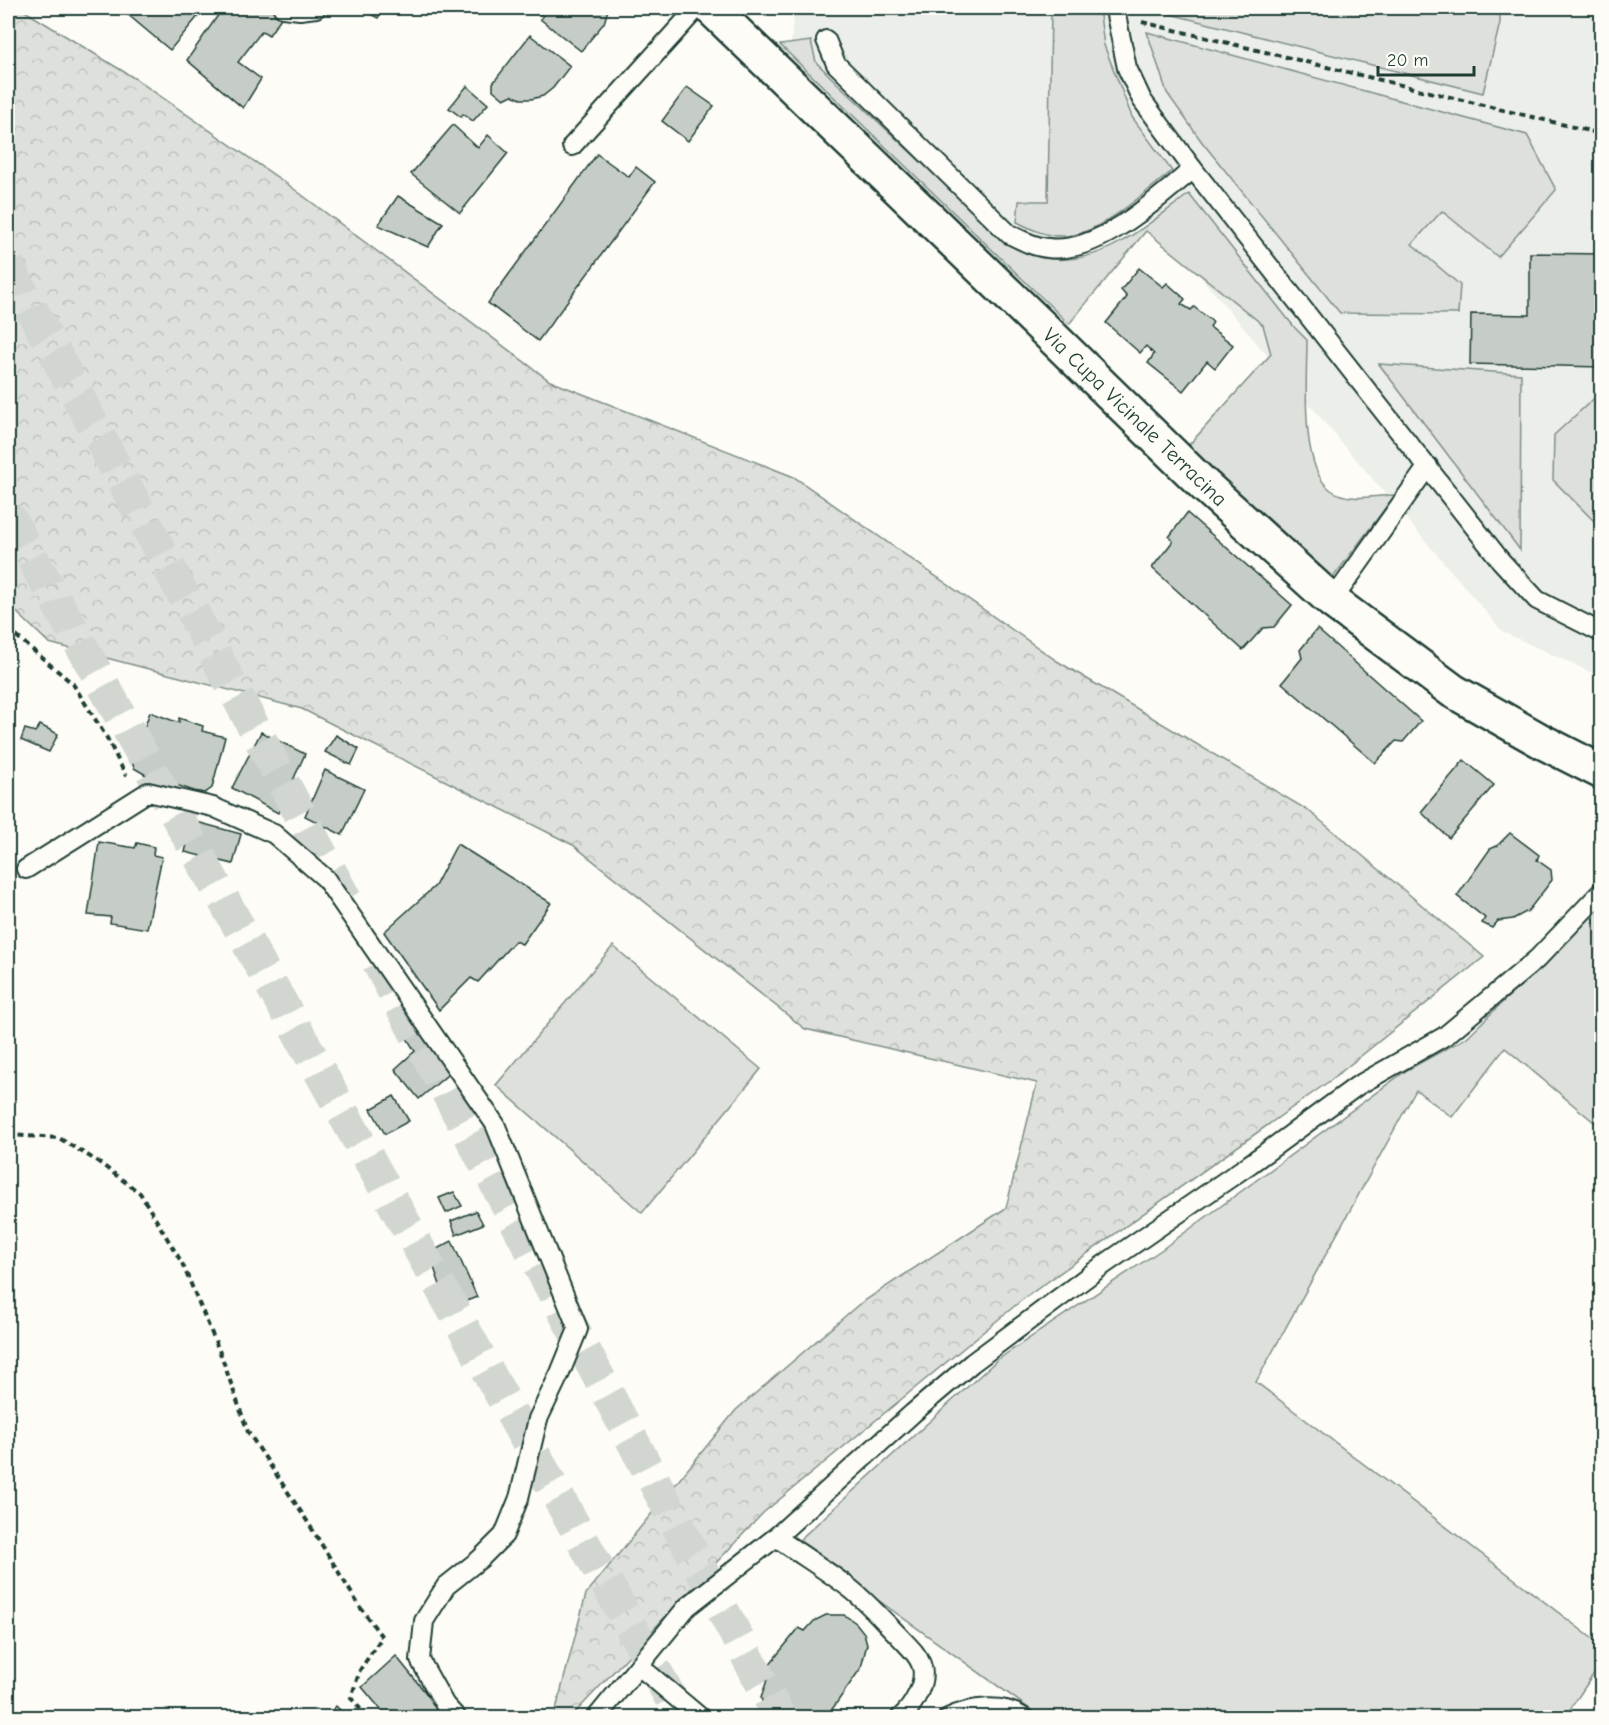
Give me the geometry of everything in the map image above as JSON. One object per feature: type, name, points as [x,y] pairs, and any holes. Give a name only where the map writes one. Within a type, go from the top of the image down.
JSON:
[{"type":"street","name":"Via Cupa Vicinale Terracina","points":[[711,8],[1203,484],[1332,600],[1453,691],[1543,742],[1602,772]]},
{"type":"lane","points":[[283,8],[300,10],[316,8]]},
{"type":"lane","points":[[572,146],[697,8]]},
{"type":"lane","points":[[1117,11],[1127,68],[1142,100],[1193,170],[1501,561],[1537,600],[1602,633]]},
{"type":"lane","points":[[826,40],[836,64],[844,73],[1009,234],[1029,243],[1048,249],[1067,248],[1094,240],[1118,228],[1193,170]]},
{"type":"lane","points":[[1332,600],[1428,466]]},
{"type":"lane","points":[[26,869],[148,792],[213,807],[274,834],[326,878],[495,1124],[578,1329],[538,1419],[519,1498],[504,1535],[480,1559],[446,1586],[424,1621],[420,1660],[445,1705],[457,1718]]},
{"type":"lane","points":[[597,1718],[687,1607],[776,1537],[972,1363],[1102,1266],[1250,1164],[1357,1086],[1445,1036],[1537,959],[1602,891]]},
{"type":"lane","points":[[776,1537],[851,1590],[872,1608],[912,1650],[922,1665],[922,1680],[916,1697],[900,1718]]},
{"type":"lane","points":[[639,1666],[701,1718]]},
{"type":"lane","points":[[948,1718],[957,1713],[983,1708],[1015,1711],[1024,1718]]},
{"type":"path","points":[[1117,11],[1602,134]]},
{"type":"path","points":[[8,628],[73,684],[107,738],[125,776],[148,792]]},
{"type":"path","points":[[8,1135],[59,1138],[97,1161],[140,1193],[182,1263],[221,1355],[248,1432],[382,1637],[360,1670],[351,1698],[368,1718]]},
{"type":"shaded area","points":[[794,8],[1601,8],[1601,677],[1503,632],[1152,220],[1013,282],[790,57]]},
{"type":"green space","points":[[8,8],[20,8],[134,78],[290,186],[550,381],[794,477],[1057,661],[1309,811],[1484,957],[1331,1080],[1022,1300],[763,1513],[571,1717],[554,1717],[586,1594],[736,1410],[858,1305],[1006,1208],[1037,1083],[805,1029],[573,845],[302,709],[49,643],[8,604]]},
{"type":"green space","points":[[1051,8],[1099,8],[1104,45],[1132,117],[1172,171],[1120,212],[1089,230],[1075,235],[1055,236],[1033,230],[1017,222],[1019,201],[1048,201]]},
{"type":"green space","points":[[1155,8],[1500,8],[1500,23],[1483,93],[1154,10]]},
{"type":"green space","points":[[1147,32],[1527,135],[1556,190],[1498,257],[1442,211],[1412,244],[1460,285],[1458,314],[1340,313],[1202,142],[1167,93]]},
{"type":"green space","points":[[811,41],[816,62],[836,82],[1005,241],[1034,255],[1053,259],[1072,259],[1091,255],[1126,239],[1189,194],[1307,340],[1306,398],[1309,443],[1321,479],[1331,490],[1346,496],[1395,495],[1332,579],[1188,446],[1271,354],[1263,325],[1146,231],[1069,324],[780,45]]},
{"type":"green space","points":[[1379,364],[1521,374],[1520,550]]},
{"type":"green space","points":[[1601,392],[1601,528],[1553,480],[1554,435]]},
{"type":"green space","points":[[1601,906],[1601,1128],[1505,1048],[1452,1117],[1416,1090],[1256,1382],[1601,1645],[1601,1663],[1565,1717],[1041,1717],[797,1542],[997,1360],[1161,1250],[1407,1070],[1466,1038]]},
{"type":"green space","points":[[613,946],[761,1069],[642,1213],[496,1085]]},
{"type":"building","points":[[120,8],[205,8],[170,50]]},
{"type":"building","points":[[223,8],[271,8],[283,15],[269,35],[262,31],[238,62],[261,79],[243,108],[187,60]]},
{"type":"building","points":[[359,8],[383,8],[378,18]]},
{"type":"building","points":[[541,8],[608,8],[608,10],[604,23],[581,51],[540,19],[543,16],[537,12]]},
{"type":"building","points":[[530,35],[570,66],[553,88],[543,96],[521,99],[512,95],[504,99],[493,90],[493,83]]},
{"type":"building","points":[[467,86],[488,104],[473,121],[463,114],[461,117],[449,108]]},
{"type":"building","points":[[687,87],[714,106],[688,141],[662,121]]},
{"type":"building","points":[[453,125],[478,148],[488,135],[508,153],[460,213],[411,174]]},
{"type":"building","points":[[597,154],[629,177],[636,167],[655,182],[538,341],[488,303]]},
{"type":"building","points":[[398,196],[443,223],[428,247],[378,225]]},
{"type":"building","points":[[1530,253],[1602,254],[1602,367],[1470,364],[1471,314],[1530,315]]},
{"type":"building","points":[[1139,268],[1163,287],[1167,283],[1185,299],[1181,304],[1191,310],[1194,307],[1213,322],[1210,327],[1233,345],[1215,368],[1207,361],[1183,391],[1148,363],[1154,354],[1146,346],[1140,353],[1106,323],[1127,297],[1121,290]]},
{"type":"building","points":[[1187,513],[1292,605],[1274,627],[1263,628],[1243,650],[1152,568],[1173,541],[1169,537]]},
{"type":"building","points":[[1317,629],[1421,721],[1403,742],[1396,741],[1375,763],[1282,683],[1302,658],[1300,650]]},
{"type":"building","points":[[150,712],[179,723],[179,718],[203,726],[202,731],[225,737],[212,788],[205,793],[194,791],[146,775],[134,768],[132,762]]},
{"type":"building","points":[[40,725],[58,734],[49,752],[21,740],[25,729],[35,732]]},
{"type":"building","points":[[261,732],[305,754],[278,813],[232,788]]},
{"type":"building","points":[[336,735],[359,749],[351,765],[325,752]]},
{"type":"building","points":[[1464,760],[1494,785],[1449,838],[1421,812]]},
{"type":"building","points":[[325,770],[364,789],[342,835],[305,816]]},
{"type":"building","points":[[193,821],[241,834],[233,864],[185,852]]},
{"type":"building","points":[[1510,833],[1539,855],[1537,860],[1551,870],[1552,880],[1528,911],[1513,919],[1498,921],[1492,928],[1482,923],[1485,918],[1457,896],[1490,849],[1497,846]]},
{"type":"building","points":[[99,842],[135,848],[137,843],[154,847],[153,855],[162,857],[147,929],[110,923],[111,917],[88,915]]},
{"type":"building","points":[[457,844],[551,903],[522,944],[515,941],[478,982],[471,978],[439,1010],[384,932],[435,886]]},
{"type":"building","points":[[418,1019],[453,1070],[419,1099],[395,1069],[415,1051],[403,1032]]},
{"type":"building","points":[[394,1096],[409,1121],[385,1134],[371,1109]]},
{"type":"building","points":[[454,1192],[462,1206],[446,1213],[439,1198]]},
{"type":"building","points":[[476,1211],[483,1224],[456,1235],[451,1221]]},
{"type":"building","points":[[452,1241],[477,1297],[448,1308],[429,1253]]},
{"type":"building","points":[[826,1615],[844,1615],[856,1623],[864,1633],[867,1644],[861,1668],[826,1718],[767,1718],[761,1698],[772,1672],[768,1666],[799,1628],[805,1631],[814,1621]]},
{"type":"building","points":[[396,1656],[446,1718],[388,1718],[362,1687]]},
{"type":"building","points":[[336,1706],[348,1718],[326,1718]]},
{"type":"tunnel","points":[[8,265],[350,908]]},
{"type":"tunnel","points":[[8,515],[682,1718]]},
{"type":"tunnel","points":[[378,962],[780,1718]]}]
